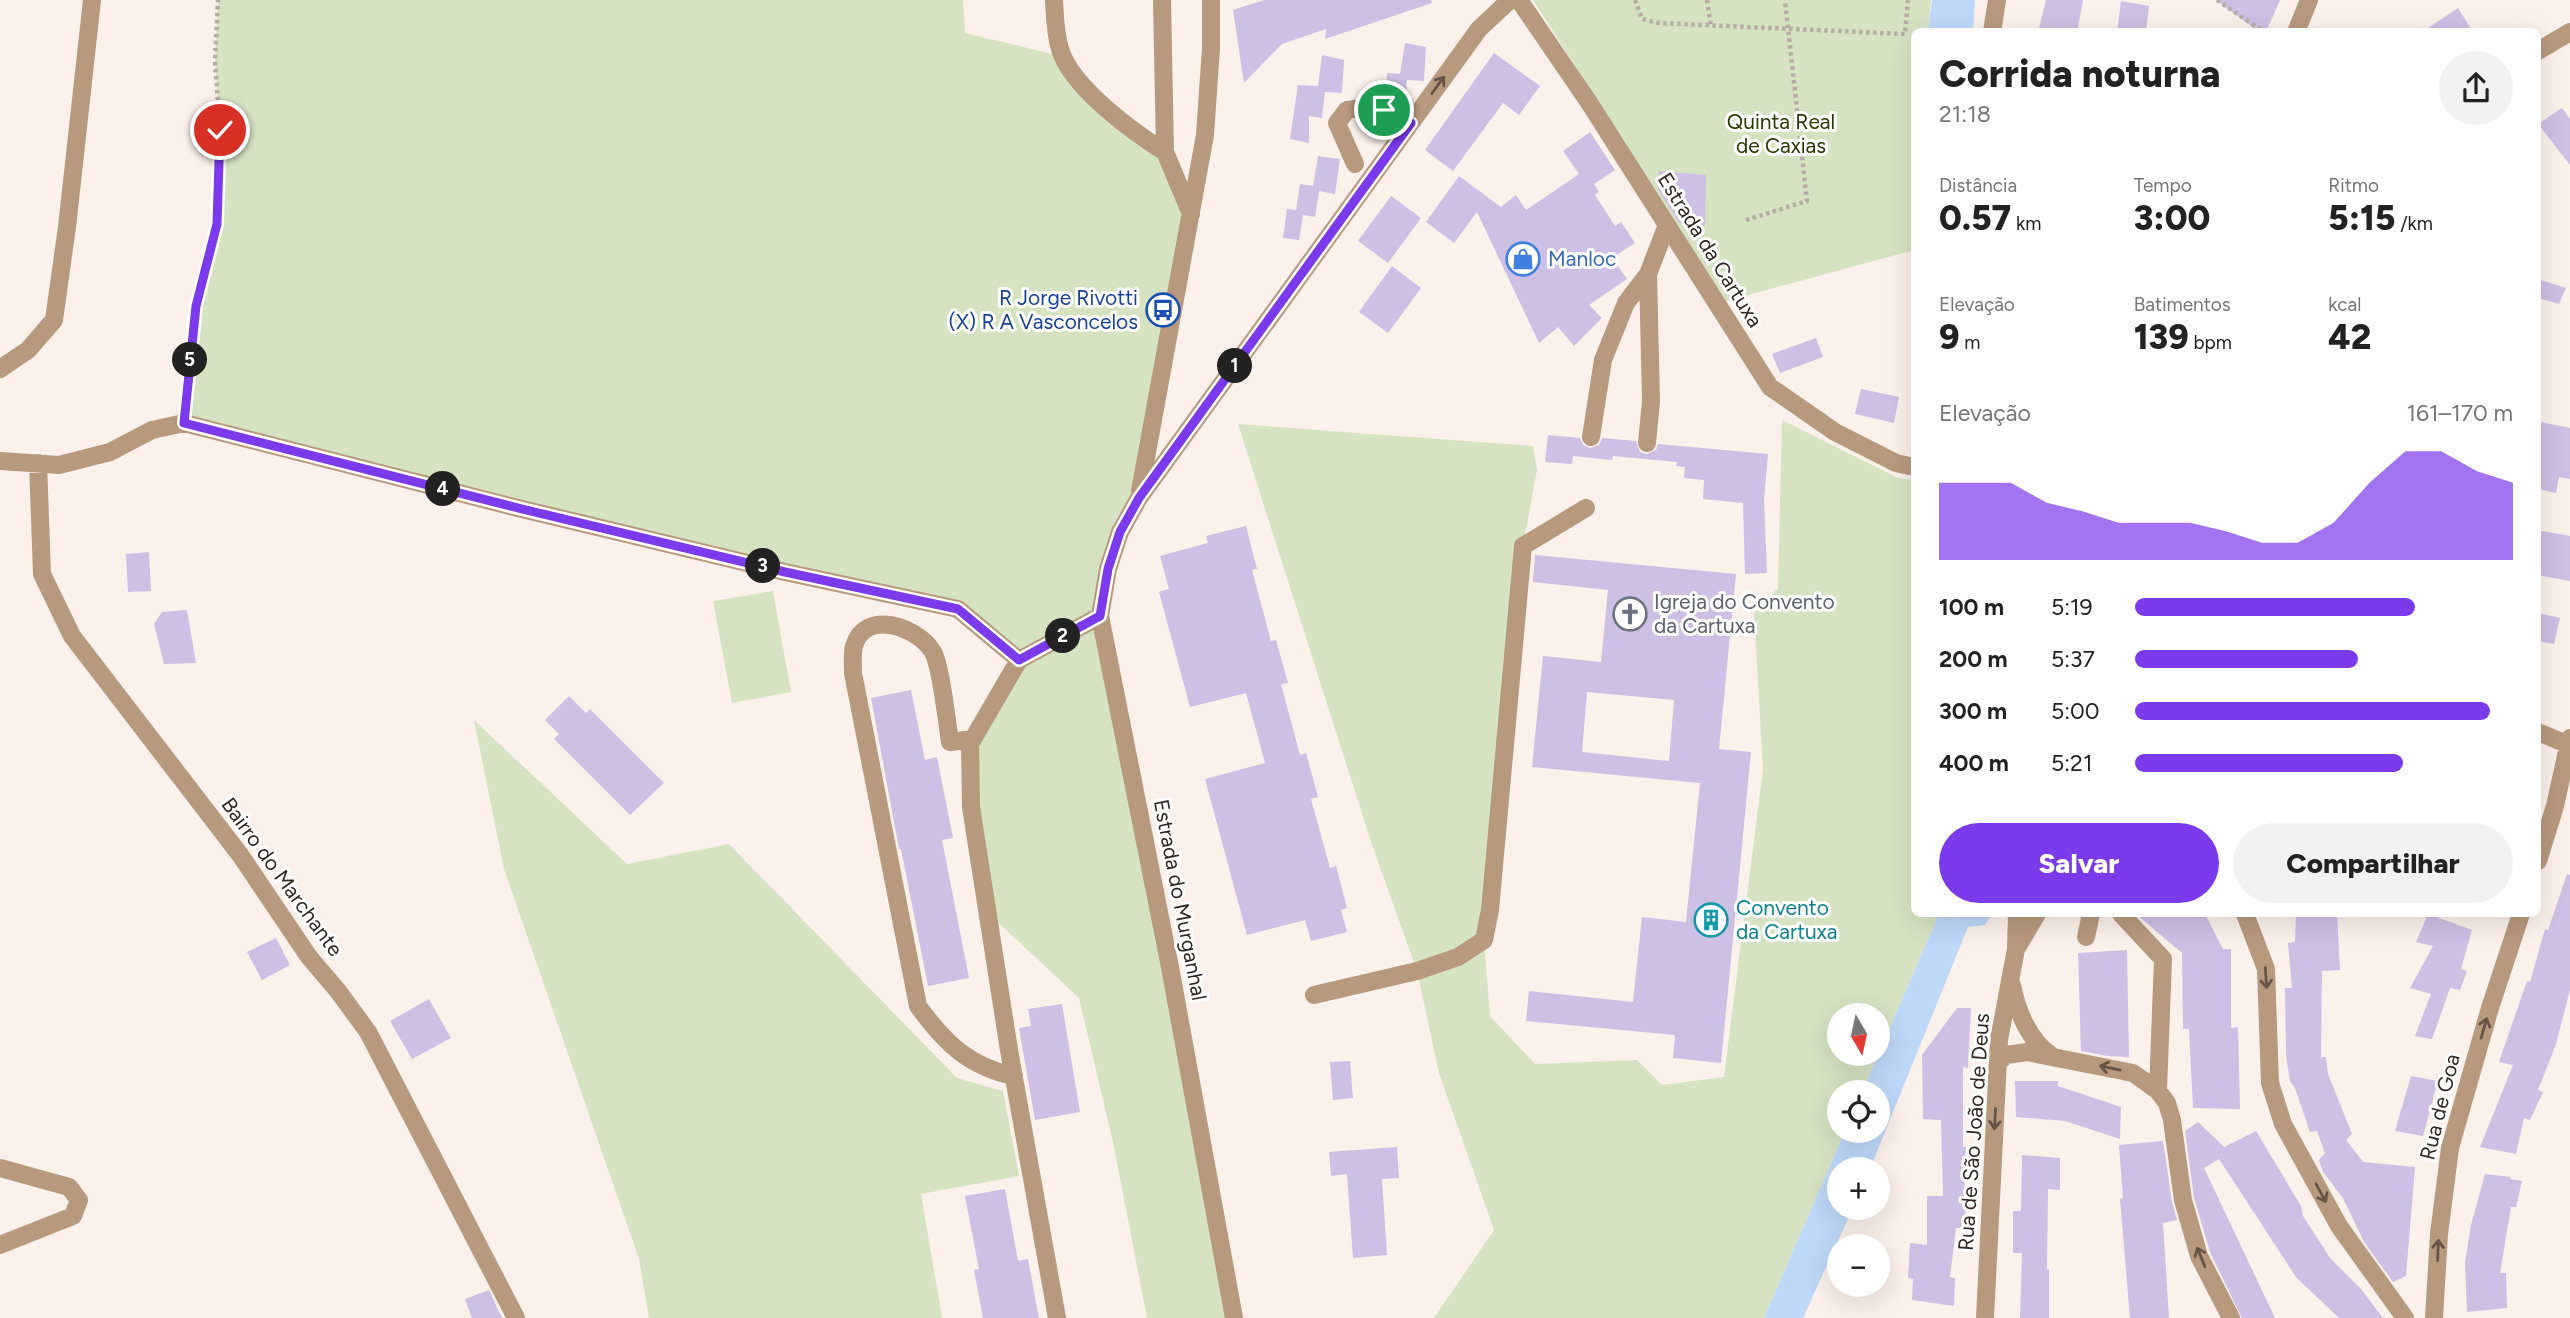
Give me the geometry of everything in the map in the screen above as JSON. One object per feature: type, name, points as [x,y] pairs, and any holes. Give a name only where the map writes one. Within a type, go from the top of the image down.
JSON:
[{"type":"street","points":[[0,369],[28,350],[54,320],[92,0]]},
{"type":"street","points":[[1054,0],[1060,52],[1078,82],[1138,135],[1165,152]]},
{"type":"street","points":[[1162,0],[1165,152],[1191,214]]},
{"type":"street","points":[[1139,498],[1205,135],[1211,48],[1211,0]]},
{"type":"street","points":[[1139,498],[1479,29],[1510,0]]},
{"type":"street","name":"Estrada da Cartuxa","points":[[1519,0],[1590,104],[1770,387],[1835,432],[1896,463],[1911,466]]},
{"type":"street","points":[[1993,28],[1997,0]]},
{"type":"street","points":[[2298,28],[2309,0]]},
{"type":"street","points":[[2541,49],[2570,32]]},
{"type":"street","points":[[1355,164],[1337,123],[1347,110],[1361,107],[1384,110],[1411,123]]},
{"type":"street","points":[[1591,437],[1603,360],[1626,303],[1648,274],[1667,225]]},
{"type":"street","points":[[1647,443],[1651,401],[1648,274]]},
{"type":"street","points":[[0,461],[60,465],[110,452],[152,430],[184,423],[522,509],[785,572],[958,609],[1019,660]]},
{"type":"street","name":"Bairro do Marchante","points":[[38,463],[42,574],[72,636],[241,856],[309,957],[368,1032],[516,1318]]},
{"type":"street","name":"Estrada do Murganhal","points":[[1139,498],[1120,532],[1108,569],[1100,616],[1170,967],[1234,1318]]},
{"type":"street","points":[[1314,995],[1417,971],[1458,957],[1484,940],[1490,910],[1523,546],[1587,508]]},
{"type":"street","points":[[1058,1318],[1014,1076],[971,807],[971,744],[1019,660],[1100,616]]},
{"type":"street","points":[[973,739],[950,742],[943,692],[933,652],[900,626],[880,623],[862,633],[854,646],[853,673],[918,1006],[936,1032],[980,1067],[1014,1076]]},
{"type":"street","points":[[2541,733],[2569,742],[2555,806],[2541,851]]},
{"type":"street","name":"Rua de São João de Deus","points":[[1984,1318],[1999,1040],[2016,949],[2017,917]]},
{"type":"street","name":"Rua de São João de Deus","points":[[2016,949],[2035,917]]},
{"type":"street","points":[[2086,937],[2090,917]]},
{"type":"street","points":[[2125,917],[2163,958],[2158,1091]]},
{"type":"street","points":[[2246,917],[2266,969],[2270,1083],[2283,1124],[2339,1227],[2405,1318]]},
{"type":"street","name":"Rua de Goa","points":[[2434,1318],[2439,1234],[2450,1148],[2490,1008],[2520,917]]},
{"type":"street","points":[[2011,978],[2018,1011],[2040,1048],[2053,1057]]},
{"type":"street","points":[[1998,1063],[2006,1055],[2027,1052],[2133,1073],[2158,1091],[2167,1103],[2172,1120],[2183,1200],[2199,1256],[2231,1318]]},
{"type":"street","points":[[0,1168],[69,1187],[79,1200],[73,1216],[0,1245]]},
{"type":"path","points":[[184,423],[196,306],[217,224],[220,130],[215,61],[218,0]]},
{"type":"path","points":[[1635,0],[1642,19],[1658,23],[1905,34],[1908,0]]},
{"type":"path","points":[[1707,0],[1711,26]]},
{"type":"path","points":[[1745,220],[1807,201],[1785,0]]},
{"type":"path","points":[[2217,0],[2258,28]]},
{"type":"green space","points":[[218,0],[963,0],[965,33],[1053,54],[1195,192],[1139,498],[1100,616],[1232,1318],[1147,1318],[1113,1142],[1079,998],[988,913],[970,744],[1019,661],[958,609],[184,423],[196,306],[217,224],[220,130],[215,61]]},
{"type":"green space","name":"Quinta Real de Caxias","points":[[1533,0],[1931,0],[1928,28],[1911,28],[1911,251],[1726,301]]},
{"type":"green space","points":[[1782,420],[1898,478],[1911,480],[1911,917],[1938,917],[1890,1027],[1890,1003],[1827,1003],[1827,1066],[1873,1066],[1867,1080],[1827,1080],[1827,1143],[1840,1143],[1834,1157],[1827,1157],[1827,1173],[1764,1318],[1434,1318],[1494,1230],[1439,1073],[1417,971],[1372,845],[1238,424],[1533,446],[1537,470],[1523,546],[1484,940],[1490,1016],[1535,1064],[1637,1060],[1662,1085],[1724,1077],[1763,769],[1754,613],[1778,588]]},
{"type":"green space","points":[[773,591],[791,692],[732,703],[713,601]]},
{"type":"green space","points":[[474,720],[627,864],[729,844],[957,1078],[1003,1091],[1019,1176],[921,1194],[942,1318],[649,1318],[639,1259],[504,869]]},
{"type":"water","points":[[1932,0],[1975,0],[1973,28],[1928,28]]},
{"type":"water","points":[[1938,917],[1990,917],[1985,925],[1968,927],[1890,1120],[1890,1080],[1867,1080],[1873,1066],[1890,1066],[1890,1027]]},
{"type":"water","points":[[1840,1143],[1881,1143],[1875,1157],[1834,1157]]},
{"type":"water","points":[[1827,1173],[1827,1220],[1848,1220],[1841,1234],[1827,1234],[1827,1265],[1803,1318],[1764,1318]]},
{"type":"building","points":[[1264,0],[1431,0],[1432,3],[1325,39],[1326,29],[1282,44],[1244,83],[1233,10]]},
{"type":"building","points":[[2046,0],[2083,0],[2078,28],[2039,28]]},
{"type":"building","points":[[2216,0],[2280,0],[2268,28],[2254,28]]},
{"type":"building","points":[[2121,1],[2149,6],[2146,28],[2118,28]]},
{"type":"building","points":[[2458,8],[2470,28],[2428,28]]},
{"type":"building","points":[[1405,43],[1426,47],[1424,81],[1407,80],[1405,103],[1386,100],[1387,73],[1400,74]]},
{"type":"building","points":[[1494,53],[1540,86],[1519,115],[1503,103],[1453,171],[1425,150]]},
{"type":"building","points":[[1322,55],[1344,60],[1342,93],[1325,92],[1322,118],[1309,116],[1309,143],[1290,139],[1298,85],[1318,86]]},
{"type":"building","points":[[2562,108],[2570,119],[2570,165],[2541,128],[2541,122]]},
{"type":"building","points":[[1590,132],[1615,170],[1594,184],[1599,192],[1595,195],[1615,226],[1621,222],[1635,243],[1612,258],[1627,279],[1589,305],[1602,318],[1574,346],[1558,327],[1539,343],[1477,212],[1454,243],[1426,222],[1459,176],[1501,207],[1516,195],[1526,210],[1579,174],[1563,151]]},
{"type":"building","points":[[1318,156],[1340,159],[1335,194],[1319,191],[1315,217],[1303,215],[1299,240],[1283,238],[1287,209],[1296,210],[1300,184],[1313,186]]},
{"type":"building","points":[[1659,171],[1706,175],[1705,226],[1679,223],[1658,189]]},
{"type":"building","points":[[1391,196],[1421,218],[1388,263],[1358,241]]},
{"type":"building","points":[[1392,266],[1421,288],[1388,333],[1359,312]]},
{"type":"building","points":[[2541,280],[2566,288],[2559,304],[2541,299]]},
{"type":"building","points":[[1816,338],[1823,357],[1780,373],[1772,354]]},
{"type":"building","points":[[1861,389],[1899,397],[1894,423],[1855,414]]},
{"type":"building","points":[[2541,422],[2570,428],[2570,479],[2559,477],[2556,493],[2541,490]]},
{"type":"building","points":[[1548,435],[1580,438],[1583,445],[1590,448],[1599,445],[1602,438],[1636,441],[1640,452],[1647,454],[1656,450],[1658,444],[1768,454],[1764,500],[1767,573],[1745,574],[1743,503],[1703,499],[1704,480],[1684,478],[1685,467],[1676,466],[1677,462],[1613,456],[1612,460],[1573,456],[1572,464],[1545,462]]},
{"type":"building","points":[[1246,526],[1257,569],[1252,570],[1271,641],[1276,640],[1288,683],[1281,684],[1300,755],[1306,753],[1318,797],[1311,799],[1330,868],[1336,866],[1347,908],[1341,910],[1347,932],[1311,941],[1305,920],[1247,935],[1205,779],[1265,763],[1246,693],[1190,707],[1159,592],[1169,589],[1160,556],[1208,543],[1206,536]]},
{"type":"building","points":[[2541,531],[2570,536],[2570,581],[2541,576]]},
{"type":"building","points":[[149,552],[151,591],[128,592],[126,554]]},
{"type":"building","name":"Convento da Cartuxa","points":[[1535,555],[1736,574],[1719,749],[1751,752],[1721,1063],[1673,1058],[1675,1035],[1526,1021],[1529,991],[1633,1002],[1642,917],[1686,922],[1700,783],[1532,767],[1543,656],[1601,662],[1608,590],[1533,582]],"holes":[[[1587,692],[1674,700],[1669,761],[1582,752]]]},
{"type":"building","points":[[187,610],[196,663],[164,664],[154,624],[162,612]]},
{"type":"building","points":[[2541,614],[2560,618],[2554,644],[2541,642]]},
{"type":"building","points":[[911,690],[925,760],[937,757],[953,838],[942,840],[969,978],[928,986],[871,698]]},
{"type":"building","points":[[569,696],[586,713],[590,709],[664,783],[630,815],[554,739],[559,734],[545,720]]},
{"type":"building","points":[[2567,874],[2570,875],[2570,990],[2556,1044],[2538,1090],[2543,1092],[2530,1120],[2524,1118],[2516,1154],[2480,1147],[2513,1065],[2499,1062]]},
{"type":"building","points":[[2140,917],[2207,917],[2223,949],[2231,949],[2231,1028],[2238,1027],[2240,1109],[2193,1108],[2189,1029],[2183,1029],[2182,953]]},
{"type":"building","points":[[2296,917],[2337,917],[2340,970],[2322,971],[2321,1057],[2326,1057],[2328,1074],[2352,1134],[2346,1140],[2363,1162],[2415,1167],[2406,1276],[2393,1282],[2364,1242],[2343,1198],[2323,1172],[2319,1160],[2325,1153],[2317,1131],[2310,1132],[2290,1081],[2286,1055],[2285,988],[2292,988],[2288,943],[2295,942]]},
{"type":"building","points":[[2427,917],[2436,917],[2472,930],[2461,969],[2467,971],[2460,990],[2450,988],[2432,1039],[2415,1036],[2431,994],[2410,988],[2433,946],[2416,942]]},
{"type":"building","points":[[276,938],[290,965],[262,980],[247,952]]},
{"type":"building","points":[[2127,950],[2129,1057],[2081,1051],[2078,953]]},
{"type":"building","points":[[429,999],[451,1038],[412,1059],[390,1021]]},
{"type":"building","points":[[1062,1004],[1080,1112],[1035,1120],[1019,1028],[1031,1026],[1028,1009]]},
{"type":"building","points":[[1957,1008],[1971,1008],[1968,1068],[1963,1067],[1963,1147],[1966,1147],[1964,1197],[1967,1228],[1956,1228],[1950,1277],[1955,1278],[1954,1306],[1912,1300],[1913,1279],[1908,1278],[1910,1243],[1927,1245],[1927,1196],[1943,1196],[1941,1120],[1923,1119],[1922,1055]]},
{"type":"building","points":[[1350,1061],[1353,1098],[1333,1100],[1330,1062]]},
{"type":"building","points":[[2411,1076],[2438,1081],[2423,1136],[2395,1131]]},
{"type":"building","points":[[2015,1081],[2058,1081],[2058,1086],[2121,1107],[2120,1139],[2065,1121],[2016,1117]]},
{"type":"building","points":[[2198,1122],[2224,1147],[2256,1131],[2301,1206],[2303,1216],[2330,1258],[2362,1290],[2383,1318],[2339,1318],[2296,1277],[2219,1159],[2204,1168],[2275,1318],[2242,1318],[2210,1252],[2194,1198],[2185,1131]]},
{"type":"building","points":[[2163,1141],[2177,1220],[2163,1223],[2169,1318],[2130,1318],[2120,1199],[2123,1198],[2119,1145]]},
{"type":"building","points":[[1397,1147],[1399,1178],[1382,1179],[1387,1255],[1353,1258],[1347,1174],[1331,1176],[1329,1152]]},
{"type":"building","points":[[2022,1155],[2060,1158],[2060,1190],[2048,1189],[2049,1318],[2020,1318],[2022,1253],[2013,1253],[2013,1211],[2021,1211]]},
{"type":"building","points":[[2485,1174],[2522,1181],[2516,1207],[2511,1207],[2500,1273],[2506,1273],[2507,1308],[2467,1312],[2465,1262],[2471,1225]]},
{"type":"building","points":[[1005,1189],[1018,1261],[1028,1259],[1039,1318],[983,1318],[974,1270],[979,1269],[965,1196]]},
{"type":"building","points":[[489,1290],[502,1318],[472,1318],[465,1299]]},
{"type":"place","name":"Manloc","points":[[1523,259]]},
{"type":"place","name":"R Jorge Rivotti (X) R A Vasconcelos","points":[[1163,310]]},
{"type":"place","name":"Igreja do Convento da Cartuxa","points":[[1630,614]]},
{"type":"place","name":"Convento da Cartuxa","points":[[1711,920]]},
{"type":"route","points":[[220,130],[217,224],[196,306],[184,423],[522,509],[785,572],[958,609],[1019,660],[1100,616],[1108,569],[1120,532],[1139,498],[1411,123],[1384,110]]}]
